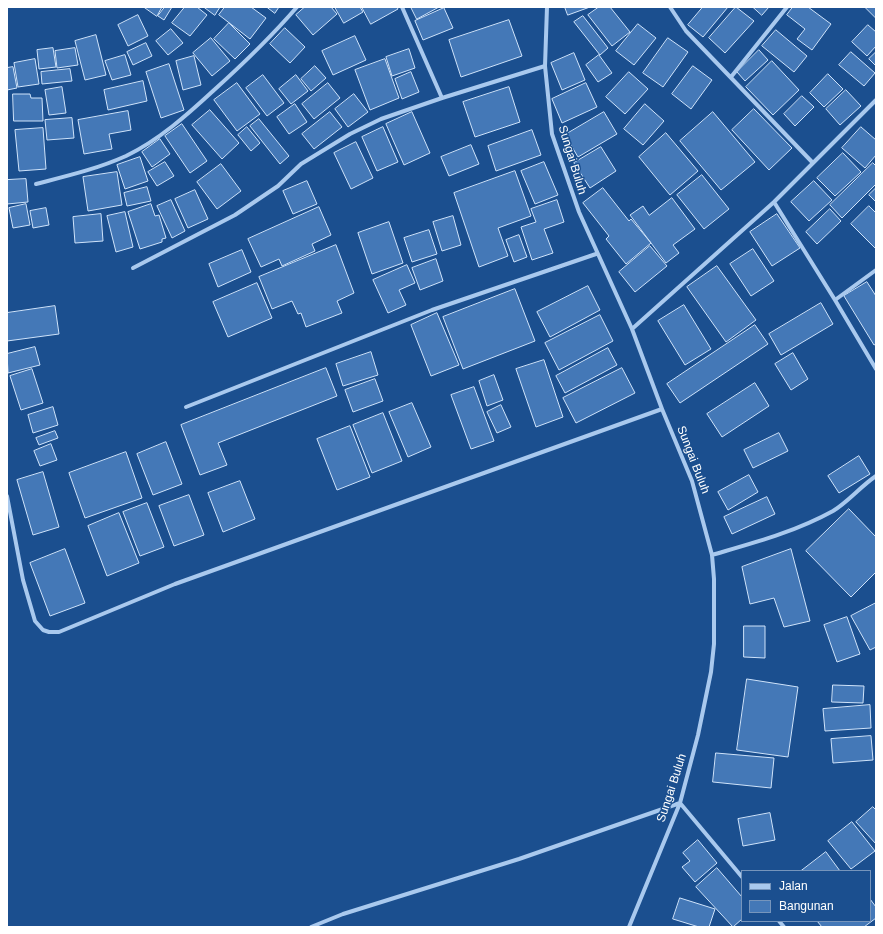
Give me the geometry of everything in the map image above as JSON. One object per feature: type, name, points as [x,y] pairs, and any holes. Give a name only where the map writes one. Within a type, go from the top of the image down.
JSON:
[{"type":"street","points":[[36,184],[96,168],[127,156],[150,142],[182,120],[259,50],[297,7]]},
{"type":"street","points":[[402,7],[442,98]]},
{"type":"street","name":"Sungai Buluh","points":[[547,7],[545,66],[552,134],[579,212],[596,254],[616,292],[632,329],[662,409],[692,481],[712,555],[715,610],[711,672],[698,735],[680,803],[629,927]]},
{"type":"street","points":[[670,7],[686,31],[813,163]]},
{"type":"street","points":[[731,77],[787,7]]},
{"type":"street","points":[[133,268],[235,214],[278,186],[301,164],[344,137],[381,119],[442,98],[545,66]]},
{"type":"street","points":[[632,329],[774,202],[876,100]]},
{"type":"street","points":[[774,202],[876,369]]},
{"type":"street","points":[[186,407],[432,310],[596,254]]},
{"type":"street","points":[[835,300],[876,270]]},
{"type":"street","points":[[7,496],[23,580],[35,621],[43,630],[49,632],[59,632],[175,584],[662,409]]},
{"type":"street","points":[[712,555],[774,537],[806,525],[834,510],[876,476]]},
{"type":"street","points":[[312,927],[343,914],[519,859],[680,803],[741,876]]},
{"type":"building","points":[[144,7],[162,7],[157,16]]},
{"type":"building","points":[[165,7],[172,7],[164,20],[158,16]]},
{"type":"building","points":[[185,7],[197,7],[207,15],[190,36],[172,23]]},
{"type":"building","points":[[204,7],[220,7],[215,15]]},
{"type":"building","points":[[225,7],[251,7],[266,18],[250,39],[219,15]]},
{"type":"building","points":[[267,7],[279,7],[275,13]]},
{"type":"building","points":[[305,7],[331,7],[337,14],[313,35],[296,15]]},
{"type":"building","points":[[335,7],[360,7],[363,12],[344,23]]},
{"type":"building","points":[[362,7],[397,7],[398,9],[371,24]]},
{"type":"building","points":[[411,7],[439,7],[417,19]]},
{"type":"building","points":[[565,7],[590,7],[568,15]]},
{"type":"building","points":[[599,7],[610,7],[630,32],[612,46],[588,15]]},
{"type":"building","points":[[703,7],[728,7],[703,37],[688,25]]},
{"type":"building","points":[[736,7],[754,21],[725,53],[709,38]]},
{"type":"building","points":[[753,7],[769,7],[762,15]]},
{"type":"building","points":[[793,7],[808,7],[831,24],[812,50],[797,39],[805,29],[787,15]]},
{"type":"building","points":[[865,7],[876,7],[876,18]]},
{"type":"building","points":[[444,8],[453,28],[423,40],[415,21]]},
{"type":"building","points":[[138,15],[148,36],[128,46],[118,25]]},
{"type":"building","points":[[583,16],[608,48],[600,55],[574,22]]},
{"type":"building","points":[[509,20],[522,56],[461,77],[449,40]]},
{"type":"building","points":[[229,23],[250,44],[235,59],[214,39]]},
{"type":"building","points":[[638,24],[656,38],[634,65],[616,51]]},
{"type":"building","points":[[868,25],[876,32],[876,46],[867,56],[852,42]]},
{"type":"building","points":[[285,28],[305,47],[290,63],[270,44]]},
{"type":"building","points":[[171,29],[183,43],[168,55],[156,41]]},
{"type":"building","points":[[776,30],[807,56],[794,72],[762,46]]},
{"type":"building","points":[[96,35],[106,75],[85,80],[75,41]]},
{"type":"building","points":[[355,36],[366,60],[333,75],[322,51]]},
{"type":"building","points":[[211,38],[230,61],[212,76],[193,53]]},
{"type":"building","points":[[668,38],[688,52],[663,87],[643,73]]},
{"type":"building","points":[[146,43],[152,56],[133,65],[127,52]]},
{"type":"building","points":[[53,48],[56,67],[39,69],[37,50]]},
{"type":"building","points":[[75,48],[78,65],[57,68],[55,51]]},
{"type":"building","points":[[409,49],[415,68],[392,76],[386,57]]},
{"type":"building","points":[[759,50],[768,60],[745,81],[737,72]]},
{"type":"building","points":[[851,52],[875,73],[864,86],[839,65]]},
{"type":"building","points":[[876,52],[876,66],[869,59]]},
{"type":"building","points":[[574,53],[585,80],[562,90],[551,63]]},
{"type":"building","points":[[125,55],[131,75],[112,80],[105,61]]},
{"type":"building","points":[[599,55],[612,73],[598,82],[586,65]]},
{"type":"building","points":[[194,56],[201,85],[183,90],[176,61]]},
{"type":"building","points":[[35,59],[39,84],[18,87],[14,63]]},
{"type":"building","points":[[385,59],[399,98],[370,110],[355,70]]},
{"type":"building","points":[[772,61],[799,90],[773,115],[746,87]]},
{"type":"building","points":[[169,64],[184,110],[161,118],[146,72]]},
{"type":"building","points":[[315,66],[326,78],[311,91],[301,79]]},
{"type":"building","points":[[693,66],[712,80],[691,109],[672,94]]},
{"type":"building","points":[[13,67],[17,88],[7,90],[7,68]]},
{"type":"building","points":[[70,69],[72,81],[42,84],[41,72]]},
{"type":"building","points":[[411,72],[419,92],[402,99],[395,79]]},
{"type":"building","points":[[629,72],[648,89],[625,114],[606,97]]},
{"type":"building","points":[[828,74],[843,89],[824,107],[810,93]]},
{"type":"building","points":[[263,75],[284,103],[267,116],[246,88]]},
{"type":"building","points":[[296,75],[308,91],[291,104],[279,89]]},
{"type":"building","points":[[143,81],[147,101],[108,110],[104,90]]},
{"type":"building","points":[[237,83],[260,114],[237,131],[214,100]]},
{"type":"building","points":[[328,83],[340,98],[314,119],[302,104]]},
{"type":"building","points":[[586,83],[597,107],[562,123],[552,99]]},
{"type":"building","points":[[62,87],[66,113],[49,115],[45,90]]},
{"type":"building","points":[[509,87],[520,122],[475,137],[463,102]]},
{"type":"building","points":[[846,90],[861,106],[840,125],[826,109]]},
{"type":"building","points":[[13,94],[30,94],[31,98],[42,98],[43,121],[14,121]]},
{"type":"building","points":[[354,94],[368,112],[348,127],[335,109]]},
{"type":"building","points":[[802,96],[814,107],[795,126],[784,114]]},
{"type":"building","points":[[295,104],[307,122],[289,134],[277,117]]},
{"type":"building","points":[[645,104],[664,121],[643,145],[624,129]]},
{"type":"building","points":[[754,109],[792,148],[769,170],[732,130]]},
{"type":"building","points":[[210,110],[239,143],[222,159],[192,125]]},
{"type":"building","points":[[128,111],[131,130],[109,134],[112,149],[84,154],[78,120]]},
{"type":"building","points":[[330,112],[342,127],[314,149],[302,134]]},
{"type":"building","points":[[412,112],[430,153],[404,165],[386,124]]},
{"type":"building","points":[[604,112],[617,134],[578,157],[565,135]]},
{"type":"building","points":[[713,112],[755,162],[721,190],[680,141]]},
{"type":"building","points":[[72,118],[74,138],[47,140],[45,120]]},
{"type":"building","points":[[259,119],[289,156],[280,164],[250,126]]},
{"type":"building","points":[[182,124],[207,161],[190,173],[165,136]]},
{"type":"building","points":[[247,127],[260,143],[251,151],[238,135]]},
{"type":"building","points":[[383,127],[398,162],[377,171],[362,137]]},
{"type":"building","points":[[861,127],[876,140],[876,155],[865,168],[842,148]]},
{"type":"building","points":[[43,128],[46,169],[19,171],[15,130]]},
{"type":"building","points":[[532,130],[541,155],[496,171],[488,146]]},
{"type":"building","points":[[666,133],[698,171],[670,195],[639,157]]},
{"type":"building","points":[[160,139],[170,154],[152,167],[142,152]]},
{"type":"building","points":[[356,142],[373,178],[351,189],[334,153]]},
{"type":"building","points":[[471,145],[479,164],[449,176],[441,157]]},
{"type":"building","points":[[601,147],[616,171],[590,188],[574,163]]},
{"type":"building","points":[[843,153],[861,172],[835,196],[817,178]]},
{"type":"building","points":[[140,157],[148,181],[125,189],[117,165]]},
{"type":"building","points":[[165,162],[174,176],[157,186],[148,172]]},
{"type":"building","points":[[544,162],[558,195],[535,204],[521,171]]},
{"type":"building","points":[[873,163],[876,166],[876,184],[842,218],[830,205]]},
{"type":"building","points":[[221,164],[241,191],[217,209],[197,182]]},
{"type":"building","points":[[515,171],[531,216],[498,228],[508,256],[479,267],[454,193]]},
{"type":"building","points":[[117,172],[122,205],[88,211],[83,177]]},
{"type":"building","points":[[702,175],[729,209],[704,229],[677,195]]},
{"type":"building","points":[[26,179],[28,202],[7,204],[7,180]]},
{"type":"building","points":[[307,181],[317,204],[293,214],[283,191]]},
{"type":"building","points":[[814,181],[832,200],[809,221],[791,202]]},
{"type":"building","points":[[147,187],[151,201],[127,206],[124,193]]},
{"type":"building","points":[[603,188],[629,221],[631,219],[651,243],[626,264],[606,239],[609,236],[583,203]]},
{"type":"building","points":[[876,188],[876,202],[869,195]]},
{"type":"building","points":[[195,190],[208,219],[188,228],[175,199]]},
{"type":"building","points":[[672,198],[695,229],[673,245],[679,253],[666,263],[630,215],[643,206],[649,215]]},
{"type":"building","points":[[171,200],[185,231],[172,238],[157,206]]},
{"type":"building","points":[[557,200],[564,222],[544,229],[553,253],[532,260],[521,227],[536,222],[531,209]]},
{"type":"building","points":[[26,204],[30,225],[13,228],[9,208]]},
{"type":"building","points":[[151,204],[155,216],[159,215],[166,238],[162,239],[162,242],[140,249],[128,212]]},
{"type":"building","points":[[869,206],[876,213],[876,249],[851,224]]},
{"type":"building","points":[[319,207],[331,235],[312,244],[315,251],[282,266],[279,259],[261,267],[248,239]]},
{"type":"building","points":[[46,208],[49,225],[33,228],[30,211]]},
{"type":"building","points":[[830,209],[841,221],[817,244],[806,232]]},
{"type":"building","points":[[125,212],[133,247],[116,252],[107,216]]},
{"type":"building","points":[[101,214],[103,241],[75,243],[73,217]]},
{"type":"building","points":[[777,214],[800,248],[772,266],[750,232]]},
{"type":"building","points":[[453,216],[461,245],[442,251],[433,222]]},
{"type":"building","points":[[389,222],[403,263],[372,274],[358,233]]},
{"type":"building","points":[[429,230],[437,254],[412,262],[404,238]]},
{"type":"building","points":[[519,235],[527,257],[514,262],[506,240]]},
{"type":"building","points":[[336,245],[354,293],[337,301],[342,313],[306,327],[301,313],[298,314],[292,301],[272,309],[259,277]]},
{"type":"building","points":[[650,246],[667,266],[635,292],[619,272]]},
{"type":"building","points":[[753,249],[774,281],[751,296],[730,264]]},
{"type":"building","points":[[242,250],[251,272],[218,287],[209,264]]},
{"type":"building","points":[[436,259],[443,281],[420,290],[412,268]]},
{"type":"building","points":[[407,265],[415,283],[399,290],[406,305],[388,313],[373,280]]},
{"type":"building","points":[[717,266],[756,320],[726,342],[687,287]]},
{"type":"building","points":[[867,282],[876,296],[876,344],[874,345],[844,296]]},
{"type":"building","points":[[257,283],[272,318],[228,337],[213,302]]},
{"type":"building","points":[[588,286],[600,310],[550,337],[537,312]]},
{"type":"building","points":[[515,289],[535,341],[463,369],[443,317]]},
{"type":"building","points":[[821,303],[833,324],[781,355],[769,334]]},
{"type":"building","points":[[684,305],[711,349],[685,365],[658,321]]},
{"type":"building","points":[[55,306],[59,334],[7,341],[7,313]]},
{"type":"building","points":[[437,313],[459,365],[431,376],[411,325]]},
{"type":"building","points":[[600,315],[613,341],[559,370],[545,343]]},
{"type":"building","points":[[755,325],[768,344],[680,403],[667,384]]},
{"type":"building","points":[[35,347],[40,365],[8,373],[7,354]]},
{"type":"building","points":[[608,348],[617,365],[565,393],[556,376]]},
{"type":"building","points":[[371,352],[378,375],[343,386],[336,364]]},
{"type":"building","points":[[793,353],[808,379],[791,390],[775,364]]},
{"type":"building","points":[[544,360],[563,417],[536,427],[516,369]]},
{"type":"building","points":[[326,368],[337,396],[218,443],[227,465],[200,475],[181,425]]},
{"type":"building","points":[[622,368],[635,393],[576,423],[563,398]]},
{"type":"building","points":[[32,369],[43,403],[21,410],[10,376]]},
{"type":"building","points":[[494,375],[503,400],[487,406],[479,381]]},
{"type":"building","points":[[375,379],[383,401],[353,412],[345,390]]},
{"type":"building","points":[[755,383],[769,406],[722,437],[707,414]]},
{"type":"building","points":[[474,387],[494,441],[471,449],[451,395]]},
{"type":"building","points":[[412,403],[431,447],[408,457],[389,412]]},
{"type":"building","points":[[501,405],[511,427],[497,433],[487,412]]},
{"type":"building","points":[[53,407],[58,425],[33,433],[28,415]]},
{"type":"building","points":[[383,413],[402,461],[372,473],[353,425]]},
{"type":"building","points":[[350,426],[370,477],[337,490],[317,439]]},
{"type":"building","points":[[55,431],[58,438],[39,445],[36,438]]},
{"type":"building","points":[[779,433],[788,451],[753,468],[744,450]]},
{"type":"building","points":[[166,442],[182,484],[153,495],[137,454]]},
{"type":"building","points":[[51,444],[57,460],[40,466],[34,451]]},
{"type":"building","points":[[126,452],[142,498],[85,518],[69,473]]},
{"type":"building","points":[[859,456],[870,474],[839,493],[828,476]]},
{"type":"building","points":[[43,472],[59,527],[33,535],[17,480]]},
{"type":"building","points":[[749,475],[758,492],[728,510],[718,492]]},
{"type":"building","points":[[240,481],[255,519],[223,532],[208,493]]},
{"type":"building","points":[[189,495],[204,535],[174,546],[159,506]]},
{"type":"building","points":[[767,497],[775,514],[732,534],[724,517]]},
{"type":"building","points":[[147,503],[164,547],[140,556],[123,512]]},
{"type":"building","points":[[849,509],[876,537],[876,572],[851,597],[806,551]]},
{"type":"building","points":[[119,513],[139,563],[107,576],[88,526]]},
{"type":"building","points":[[65,549],[85,603],[50,616],[30,563]]},
{"type":"building","points":[[791,549],[810,621],[784,627],[774,598],[750,604],[742,567]]},
{"type":"building","points":[[876,603],[876,647],[870,650],[851,616]]},
{"type":"building","points":[[847,617],[860,654],[837,662],[824,625]]},
{"type":"building","points":[[744,626],[765,626],[765,658],[744,657]]},
{"type":"building","points":[[747,679],[798,687],[788,757],[737,750]]},
{"type":"building","points":[[833,685],[864,686],[863,703],[832,702]]},
{"type":"building","points":[[870,705],[871,728],[825,731],[823,709]]},
{"type":"building","points":[[871,736],[873,760],[833,763],[831,739]]},
{"type":"building","points":[[716,753],[774,758],[771,788],[713,782]]},
{"type":"building","points":[[873,807],[876,810],[876,844],[856,822]]},
{"type":"building","points":[[770,813],[775,840],[743,846],[738,819]]},
{"type":"building","points":[[852,822],[875,851],[851,869],[828,841]]},
{"type":"building","points":[[698,840],[717,863],[695,882],[682,867],[690,861],[683,853]]},
{"type":"building","points":[[826,852],[839,870],[802,870]]},
{"type":"building","points":[[717,868],[741,896],[741,920],[733,927],[696,887]]},
{"type":"building","points":[[680,898],[715,909],[709,927],[699,927],[673,919]]},
{"type":"building","points":[[871,900],[876,907],[876,918],[871,922]]},
{"type":"building","points":[[818,922],[871,922],[864,927],[822,927]]}]
